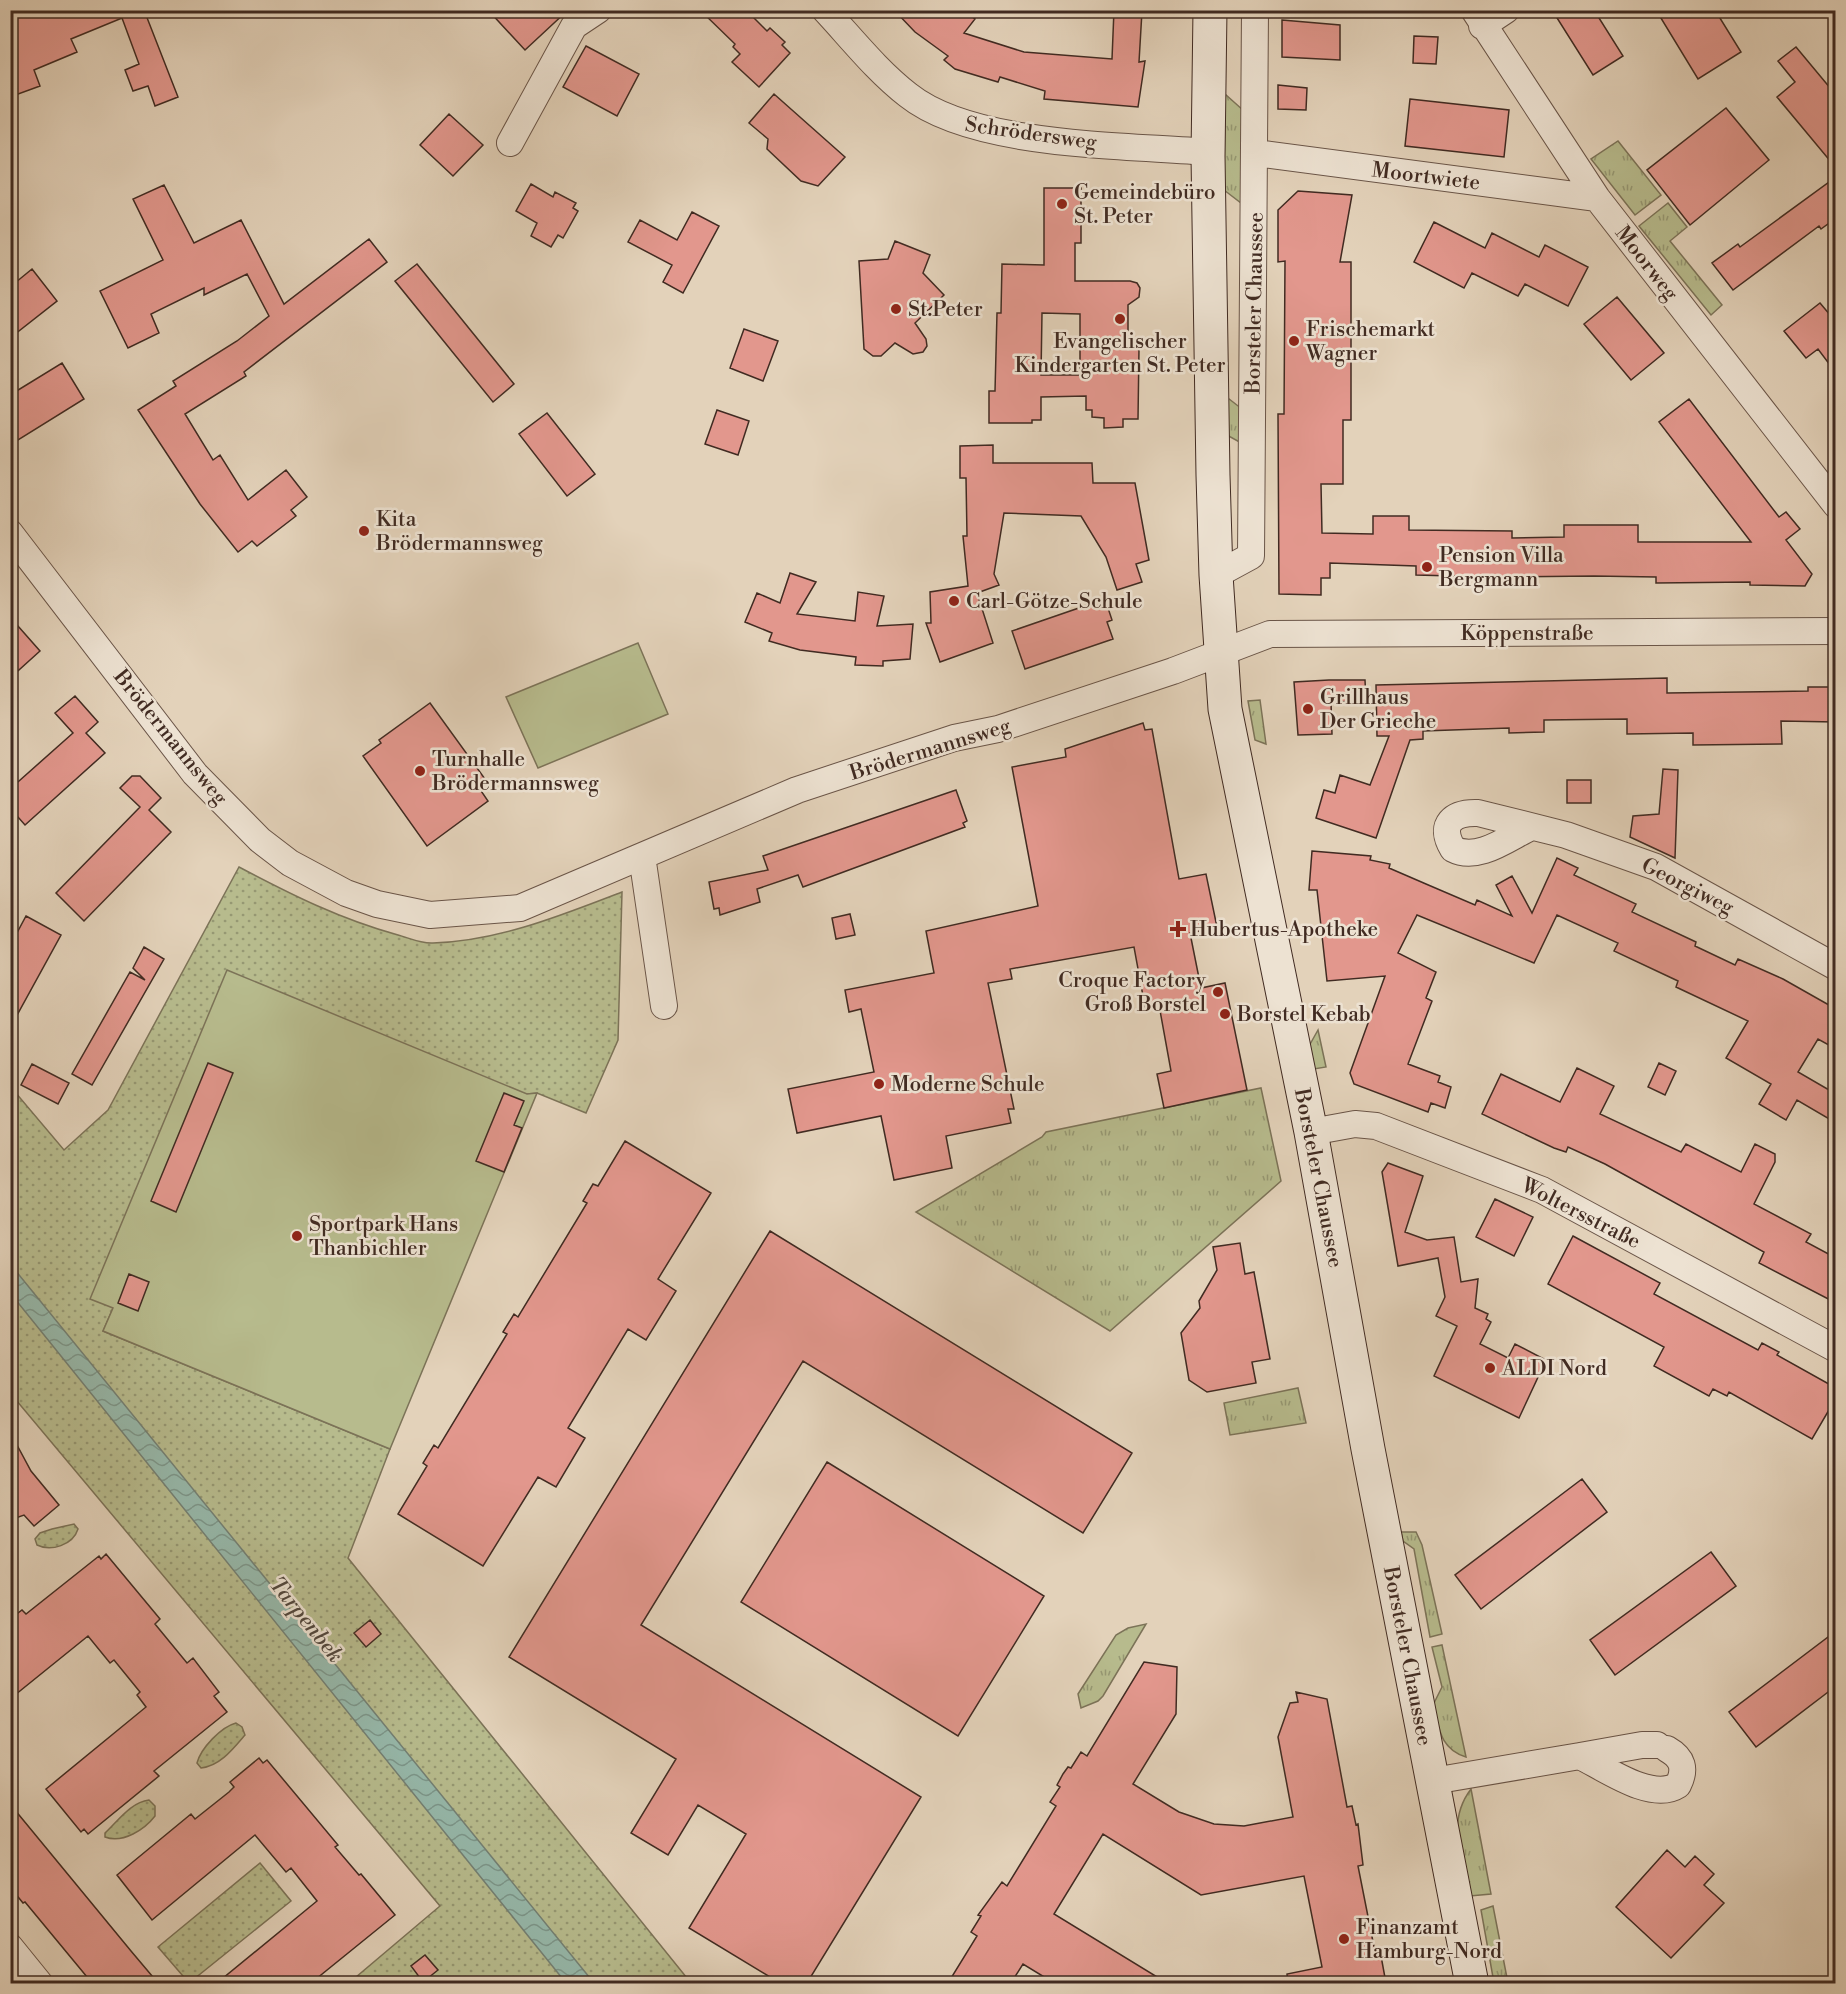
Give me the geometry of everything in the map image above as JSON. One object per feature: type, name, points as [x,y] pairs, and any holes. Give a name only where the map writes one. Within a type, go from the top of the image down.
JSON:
[{"type":"main road","name":"Borsteler Chaussee","points":[[1210,10],[1208,152],[1216,575],[1225,709],[1311,1132],[1368,1449],[1472,1983]]},
{"type":"street","points":[[510,143],[573,26],[598,10]]},
{"type":"street","name":"Schrödersweg","points":[[825,10],[908,95],[955,122],[981,130],[1068,141],[1208,152]]},
{"type":"street","name":"Borsteler Chaussee","points":[[1216,575],[1251,556],[1256,153],[1255,10]]},
{"type":"street","points":[[1478,18],[1506,10]]},
{"type":"street","name":"Moorweg","points":[[1478,18],[1597,198],[1836,505]]},
{"type":"street","name":"Moortwiete","points":[[1256,153],[1597,198]]},
{"type":"street","name":"Brödermannsweg","points":[[10,533],[195,774],[260,840],[318,880],[376,904],[430,915],[520,908],[797,790],[954,738],[998,729],[1173,671],[1221,651]]},
{"type":"street","name":"Köppenstraße","points":[[1221,651],[1270,634],[1836,631]]},
{"type":"street","name":"Georgiweg","points":[[1531,827],[1602,846],[1656,867],[1836,967]]},
{"type":"street","points":[[642,856],[664,1006]]},
{"type":"street","name":"Woltersstraße","points":[[1311,1132],[1356,1124],[1376,1126],[1542,1190],[1836,1349]]},
{"type":"street","points":[[1433,1781],[1642,1745],[1662,1747],[1676,1754],[1682,1763],[1683,1774],[1678,1785],[1662,1792],[1645,1788],[1580,1756]]},
{"type":"street","points":[[10,1947],[37,1982]]},
{"type":"green space","points":[[1225,94],[1244,111],[1241,203],[1224,190]]},
{"type":"green space","points":[[1618,141],[1661,195],[1635,215],[1591,159]]},
{"type":"green space","points":[[1668,203],[1687,227],[1670,241],[1722,305],[1711,315],[1639,226]]},
{"type":"green space","points":[[1224,395],[1242,409],[1243,444],[1225,434]]},
{"type":"green space","points":[[638,643],[668,714],[538,768],[506,697]]},
{"type":"green space","points":[[1260,700],[1266,744],[1255,740],[1248,701]]},
{"type":"green space","points":[[239,867],[336,914],[377,929],[429,943],[458,941],[506,932],[553,918],[622,892],[618,1040],[586,1113],[537,1093],[527,1094],[113,1308],[103,1331],[390,1449],[348,1558],[691,1983],[349,1983],[440,1906],[11,1394],[10,1086],[64,1150],[108,1110]]},
{"type":"green space","name":"Sportpark Hans Thanbichler","points":[[227,970],[527,1094],[537,1093],[390,1449],[103,1331],[113,1308],[90,1299]]},
{"type":"green space","points":[[1318,1030],[1326,1067],[1314,1069],[1309,1046]]},
{"type":"green space","points":[[1261,1088],[1281,1181],[1110,1331],[916,1212],[1042,1137],[1046,1132]]},
{"type":"green space","points":[[1298,1388],[1306,1423],[1230,1435],[1224,1403]]},
{"type":"green space","points":[[74,1524],[78,1529],[67,1543],[49,1548],[37,1545],[35,1539],[40,1533]]},
{"type":"green space","points":[[1401,1532],[1416,1532],[1422,1545],[1442,1634],[1430,1637],[1414,1549],[1403,1541]]},
{"type":"green space","points":[[1146,1624],[1103,1696],[1098,1701],[1081,1708],[1078,1694],[1116,1635],[1128,1628]]},
{"type":"green space","points":[[1442,1645],[1466,1757],[1451,1749],[1442,1737],[1433,1705],[1442,1687],[1432,1647]]},
{"type":"green space","points":[[236,1723],[242,1727],[245,1735],[220,1760],[201,1768],[197,1763],[207,1745],[218,1733]]},
{"type":"green space","points":[[1471,1789],[1491,1894],[1470,1896],[1460,1855],[1457,1828],[1463,1802]]},
{"type":"green space","points":[[149,1800],[155,1806],[155,1816],[146,1826],[126,1837],[112,1839],[105,1837],[105,1833],[125,1813],[136,1804]]},
{"type":"green space","points":[[260,1863],[291,1901],[189,1983],[158,1947]]},
{"type":"green space","points":[[1493,1906],[1508,1983],[1494,1983],[1481,1910]]},
{"type":"water","points":[[11,1265],[594,1983],[566,1983],[11,1294]]},
{"type":"building","points":[[32,10],[144,10],[178,97],[155,106],[148,86],[133,91],[125,70],[139,64],[122,18],[71,39],[77,52],[34,70],[40,86],[10,97],[10,19]]},
{"type":"building","points":[[488,10],[568,10],[525,50]]},
{"type":"building","points":[[700,10],[746,10],[767,31],[770,28],[785,42],[782,45],[790,53],[759,87],[732,62],[740,54],[733,47],[735,44]]},
{"type":"building","points":[[894,10],[963,10],[975,19],[964,33],[1024,52],[1112,59],[1114,10],[1142,11],[1139,62],[1145,61],[1138,107],[1044,99],[1045,91],[1000,77],[998,82],[955,69],[944,60],[948,56],[915,32]]},
{"type":"building","points":[[1552,10],[1594,10],[1623,56],[1593,75]]},
{"type":"building","points":[[1656,10],[1715,10],[1741,52],[1698,79]]},
{"type":"building","points":[[1282,20],[1340,25],[1340,60],[1282,57]]},
{"type":"building","points":[[1414,36],[1438,37],[1436,64],[1413,63]]},
{"type":"building","points":[[586,46],[639,74],[617,116],[563,87]]},
{"type":"building","points":[[1796,47],[1836,95],[1836,168],[1777,97],[1795,82],[1778,61]]},
{"type":"building","points":[[1278,85],[1307,88],[1306,110],[1278,109]]},
{"type":"building","points":[[774,94],[845,157],[818,186],[801,181],[767,149],[768,139],[749,123]]},
{"type":"building","points":[[1410,99],[1509,110],[1504,157],[1405,146]]},
{"type":"building","points":[[1726,108],[1769,160],[1690,225],[1647,170]]},
{"type":"building","points":[[449,114],[483,145],[453,176],[420,145]]},
{"type":"building","points":[[1836,177],[1836,218],[1821,229],[1819,226],[1733,290],[1712,263],[1738,244],[1740,247]]},
{"type":"building","points":[[531,184],[553,197],[555,192],[576,203],[573,208],[578,211],[563,238],[558,235],[551,247],[531,236],[537,223],[516,211]]},
{"type":"building","points":[[164,185],[194,243],[241,220],[284,304],[369,239],[387,262],[244,372],[246,376],[185,414],[213,460],[220,455],[248,500],[286,470],[307,497],[291,510],[296,516],[257,546],[252,541],[238,552],[200,504],[138,410],[176,386],[173,381],[237,341],[269,316],[247,274],[204,295],[204,288],[151,314],[159,333],[128,348],[100,291],[163,260],[133,199]]},
{"type":"building","points":[[1044,188],[1081,188],[1081,243],[1075,243],[1075,281],[1130,281],[1137,283],[1140,288],[1139,297],[1128,305],[1128,341],[1137,341],[1139,348],[1138,419],[1123,419],[1123,427],[1104,428],[1104,418],[1092,417],[1092,410],[1086,410],[1086,396],[1041,397],[1041,420],[1032,420],[1032,423],[989,423],[989,391],[995,391],[997,313],[1001,313],[1002,264],[1044,265]],"holes":[[[1042,313],[1080,314],[1080,375],[1041,375]]]},
{"type":"building","points":[[1298,191],[1352,195],[1340,262],[1351,262],[1351,420],[1343,420],[1343,484],[1321,484],[1322,533],[1373,534],[1373,516],[1409,516],[1409,530],[1512,531],[1512,538],[1564,537],[1564,525],[1638,525],[1638,542],[1751,542],[1659,422],[1689,399],[1779,517],[1786,512],[1800,529],[1786,540],[1812,574],[1805,586],[1750,585],[1750,582],[1656,583],[1656,577],[1594,576],[1512,577],[1512,581],[1492,581],[1492,577],[1416,575],[1416,566],[1330,563],[1330,578],[1321,578],[1321,595],[1279,594],[1278,414],[1284,414],[1285,261],[1278,262],[1278,210]]},
{"type":"building","points":[[692,212],[719,226],[683,293],[663,282],[672,265],[628,242],[640,220],[677,240]]},
{"type":"building","points":[[1434,222],[1485,248],[1492,233],[1539,257],[1545,245],[1588,267],[1568,306],[1525,284],[1518,296],[1472,273],[1464,288],[1414,262]]},
{"type":"building","name":"St.Peter","points":[[895,241],[930,255],[923,273],[944,295],[915,323],[926,339],[927,346],[923,352],[913,354],[895,343],[881,356],[873,356],[864,349],[859,261],[888,259]]},
{"type":"building","points":[[417,264],[514,384],[493,402],[395,281]]},
{"type":"building","points":[[32,269],[57,301],[10,338],[10,287]]},
{"type":"building","points":[[1617,297],[1664,353],[1631,380],[1584,324]]},
{"type":"building","points":[[1820,303],[1836,322],[1836,373],[1818,349],[1806,358],[1784,331]]},
{"type":"building","points":[[744,329],[778,341],[763,381],[730,368]]},
{"type":"building","points":[[62,363],[84,399],[10,445],[10,395]]},
{"type":"building","points":[[717,410],[749,421],[738,455],[705,444]]},
{"type":"building","points":[[547,413],[595,474],[567,496],[519,434]]},
{"type":"building","points":[[993,445],[993,463],[1092,463],[1093,483],[1135,483],[1149,560],[1136,564],[1142,582],[1117,590],[1106,557],[1081,516],[1004,513],[994,574],[999,585],[977,593],[993,643],[940,662],[926,623],[931,623],[930,592],[968,586],[963,536],[967,536],[966,478],[960,478],[960,446]]},
{"type":"building","points":[[790,573],[816,582],[797,614],[855,621],[858,592],[884,596],[877,626],[913,624],[910,659],[883,661],[883,666],[855,665],[856,657],[800,650],[769,641],[772,633],[745,622],[757,593],[780,603]]},
{"type":"building","points":[[1105,599],[1112,620],[1107,622],[1113,639],[1025,669],[1012,631]]},
{"type":"building","points":[[10,617],[40,651],[10,678]]},
{"type":"building","points":[[1667,678],[1667,693],[1808,691],[1808,687],[1836,687],[1836,722],[1781,721],[1782,744],[1693,745],[1693,733],[1627,734],[1627,719],[1544,720],[1544,732],[1509,733],[1509,728],[1423,731],[1423,739],[1410,740],[1376,838],[1316,818],[1324,790],[1335,793],[1340,775],[1370,785],[1389,736],[1377,736],[1376,685]]},
{"type":"building","points":[[1365,680],[1366,701],[1331,702],[1332,734],[1298,735],[1294,682]]},
{"type":"building","points":[[75,696],[98,722],[86,733],[105,753],[25,825],[10,808],[10,789],[73,733],[55,713]]},
{"type":"building","name":"Turnhalle Brödermannsweg","points":[[430,703],[485,779],[477,785],[488,801],[427,846],[363,756],[381,743],[379,740]]},
{"type":"building","points":[[1143,723],[1145,730],[1152,729],[1179,879],[1206,874],[1217,927],[1190,933],[1201,988],[1225,983],[1247,1090],[1164,1108],[1157,1074],[1171,1071],[1159,1005],[1145,1007],[1134,947],[1010,969],[1012,979],[988,983],[1014,1109],[1008,1109],[1011,1123],[946,1136],[952,1168],[894,1180],[881,1116],[797,1133],[788,1089],[874,1072],[861,1009],[849,1012],[845,990],[934,973],[926,931],[1038,906],[1012,767],[1066,757],[1065,749]]},
{"type":"building","points":[[1663,769],[1678,770],[1675,858],[1630,837],[1633,816],[1659,814]]},
{"type":"building","points":[[132,776],[140,776],[161,798],[149,810],[171,832],[84,921],[56,893],[140,807],[120,788]]},
{"type":"building","points":[[1567,780],[1591,780],[1591,803],[1567,803]]},
{"type":"building","points":[[956,790],[967,821],[963,823],[965,827],[803,887],[798,875],[757,889],[760,902],[720,915],[719,908],[714,909],[709,882],[768,870],[763,856]]},
{"type":"building","points":[[1312,851],[1371,856],[1370,860],[1390,864],[1389,868],[1475,905],[1477,900],[1512,916],[1496,885],[1512,876],[1532,913],[1557,858],[1578,868],[1574,875],[1636,904],[1632,912],[1696,942],[1695,946],[1735,965],[1738,959],[1783,979],[1836,1009],[1836,1049],[1818,1039],[1798,1072],[1836,1094],[1836,1123],[1797,1100],[1786,1120],[1759,1104],[1771,1084],[1726,1058],[1748,1021],[1676,987],[1678,981],[1614,951],[1618,943],[1557,915],[1534,963],[1417,915],[1398,953],[1436,972],[1426,998],[1432,1001],[1408,1064],[1440,1076],[1438,1082],[1451,1087],[1445,1108],[1431,1103],[1428,1112],[1354,1084],[1350,1073],[1385,976],[1327,981],[1317,890],[1309,890]]},
{"type":"building","points":[[850,914],[855,935],[836,939],[832,918]]},
{"type":"building","points":[[26,916],[61,935],[10,1028],[10,946]]},
{"type":"building","points":[[144,947],[164,959],[92,1085],[72,1074],[130,972],[145,980],[133,968]]},
{"type":"building","points":[[208,1063],[233,1073],[176,1212],[151,1201]]},
{"type":"building","points":[[1659,1063],[1676,1071],[1665,1095],[1648,1087]]},
{"type":"building","points":[[32,1064],[69,1083],[58,1104],[21,1085]]},
{"type":"building","points":[[1577,1068],[1614,1086],[1600,1114],[1681,1152],[1686,1144],[1741,1172],[1755,1144],[1775,1154],[1775,1162],[1754,1204],[1811,1234],[1806,1242],[1836,1258],[1836,1303],[1759,1263],[1764,1252],[1605,1164],[1568,1147],[1566,1152],[1554,1148],[1482,1114],[1501,1074],[1560,1102]]},
{"type":"building","points":[[504,1093],[524,1101],[514,1125],[522,1128],[504,1172],[476,1161]]},
{"type":"building","points":[[625,1141],[711,1193],[658,1279],[676,1291],[646,1340],[628,1329],[568,1428],[585,1438],[556,1487],[538,1477],[483,1566],[398,1514],[427,1466],[423,1463],[434,1445],[438,1448],[507,1334],[503,1332],[514,1314],[518,1317],[587,1203],[583,1201],[593,1184],[598,1186]]},
{"type":"building","points":[[1388,1163],[1423,1176],[1405,1232],[1427,1240],[1454,1237],[1461,1282],[1478,1279],[1475,1308],[1488,1314],[1486,1319],[1491,1322],[1480,1344],[1508,1358],[1515,1344],[1546,1360],[1519,1418],[1434,1376],[1457,1326],[1436,1316],[1445,1297],[1438,1258],[1398,1266],[1382,1172]]},
{"type":"building","points":[[1495,1199],[1533,1217],[1514,1256],[1476,1237]]},
{"type":"building","points":[[770,1231],[1132,1453],[1083,1533],[803,1361],[641,1625],[921,1797],[807,1983],[780,1983],[689,1928],[746,1834],[698,1805],[668,1855],[631,1833],[676,1759],[509,1657]]},
{"type":"building","points":[[1573,1236],[1660,1283],[1654,1294],[1758,1350],[1762,1343],[1779,1352],[1777,1355],[1836,1388],[1836,1398],[1812,1439],[1729,1392],[1727,1396],[1713,1389],[1709,1396],[1654,1366],[1664,1347],[1548,1284]]},
{"type":"building","points":[[1240,1243],[1245,1274],[1254,1272],[1270,1359],[1252,1362],[1256,1383],[1207,1392],[1189,1380],[1181,1333],[1200,1308],[1199,1301],[1217,1270],[1213,1247]]},
{"type":"building","points":[[129,1274],[149,1282],[138,1311],[118,1303]]},
{"type":"building","points":[[10,1432],[31,1471],[59,1505],[34,1526],[24,1515],[10,1520]]},
{"type":"building","points":[[827,1462],[1044,1596],[958,1736],[741,1602]]},
{"type":"building","points":[[1582,1479],[1607,1512],[1481,1609],[1455,1575]]},
{"type":"building","points":[[1711,1552],[1736,1586],[1615,1675],[1590,1640]]},
{"type":"building","points":[[106,1554],[160,1619],[155,1624],[187,1663],[193,1658],[219,1692],[214,1696],[227,1712],[154,1771],[159,1776],[88,1834],[84,1829],[81,1832],[46,1789],[146,1707],[137,1695],[140,1692],[114,1660],[110,1663],[88,1636],[10,1699],[10,1619],[22,1610],[26,1614],[99,1556],[101,1559]]},
{"type":"building","points":[[370,1620],[381,1634],[366,1647],[354,1633]]},
{"type":"building","points":[[1836,1631],[1836,1686],[1756,1747],[1729,1712]]},
{"type":"building","points":[[1144,1662],[1177,1667],[1176,1714],[1133,1784],[1179,1812],[1214,1824],[1244,1826],[1293,1817],[1278,1737],[1290,1703],[1298,1702],[1296,1692],[1327,1699],[1347,1807],[1352,1806],[1356,1825],[1358,1824],[1363,1865],[1358,1866],[1376,1957],[1381,1956],[1386,1983],[1288,1983],[1287,1974],[1322,1967],[1304,1876],[1201,1895],[1103,1834],[1054,1914],[1167,1983],[1054,1983],[1023,1964],[1011,1983],[948,1983],[977,1936],[971,1932],[981,1916],[978,1915],[1002,1882],[1007,1886],[1056,1806],[1050,1802],[1060,1787],[1057,1785],[1063,1774],[1068,1767],[1071,1768],[1081,1752],[1087,1756]]},
{"type":"building","points":[[259,1758],[263,1763],[267,1760],[338,1845],[335,1847],[395,1915],[311,1983],[217,1983],[317,1901],[291,1868],[286,1872],[255,1835],[152,1920],[117,1875],[191,1814],[195,1819],[229,1792],[234,1787],[230,1782]]},
{"type":"building","points":[[10,1804],[158,1983],[92,1983],[25,1902],[23,1903],[10,1887]]},
{"type":"building","points":[[1667,1850],[1685,1867],[1695,1856],[1714,1874],[1704,1885],[1724,1903],[1671,1958],[1616,1907]]},
{"type":"building","points":[[425,1955],[438,1970],[423,1982],[411,1966]]},
{"type":"place","name":"Gemeindebüro St. Peter","points":[[1062,204]]},
{"type":"place","name":"St.Peter","points":[[896,309]]},
{"type":"place","name":"Evangelischer Kindergarten St. Peter","points":[[1120,319]]},
{"type":"place","name":"Frischemarkt Wagner","points":[[1294,341]]},
{"type":"place","name":"Kita Brödermannsweg","points":[[364,531]]},
{"type":"place","name":"Pension Villa Bergmann","points":[[1427,567]]},
{"type":"place","name":"Carl-Götze-Schule","points":[[954,601]]},
{"type":"place","name":"Grillhaus Der Grieche","points":[[1308,709]]},
{"type":"place","name":"Turnhalle Brödermannsweg","points":[[420,771]]},
{"type":"place","name":"Hubertus-Apotheke","points":[[1178,929]]},
{"type":"place","name":"Croque Factory Groß Borstel","points":[[1218,992]]},
{"type":"place","name":"Borstel Kebab","points":[[1225,1014]]},
{"type":"place","name":"Moderne Schule","points":[[879,1084]]},
{"type":"place","name":"Sportpark Hans Thanbichler","points":[[297,1236]]},
{"type":"place","name":"ALDI Nord","points":[[1490,1368]]},
{"type":"place","name":"Finanzamt Hamburg-Nord","points":[[1344,1939]]},
{"type":"water label","name":"Tarpenbek","points":[[307,1619]]}]
